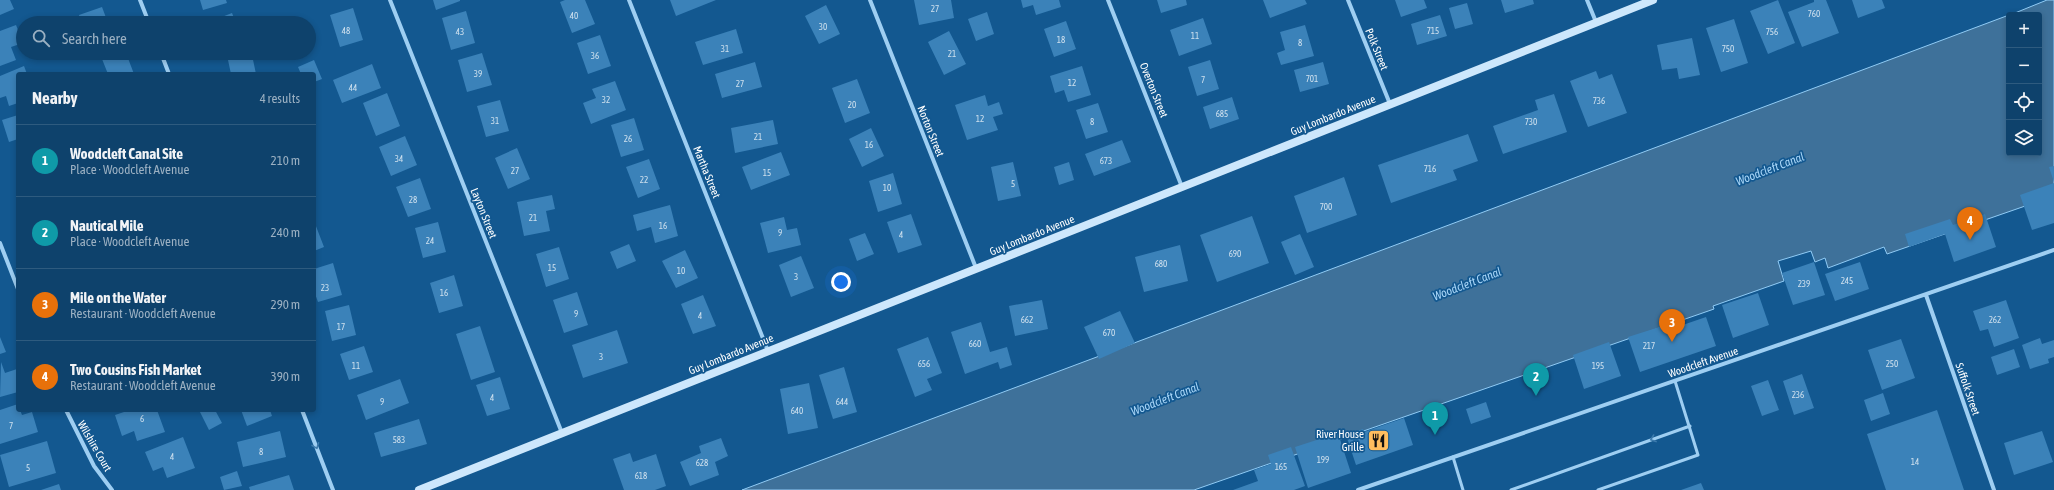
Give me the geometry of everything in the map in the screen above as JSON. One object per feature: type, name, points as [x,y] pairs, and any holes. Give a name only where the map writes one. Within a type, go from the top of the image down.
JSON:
[{"type":"street","points":[[140,0],[146,16]]},
{"type":"street","name":"Layton Street","points":[[390,0],[562,433]]},
{"type":"street","name":"Martha Street","points":[[629,0],[768,351]]},
{"type":"street","name":"Norton Street","points":[[870,0],[977,269]]},
{"type":"street","name":"Overton Street","points":[[1108,0],[1182,187]]},
{"type":"street","name":"Polk Street","points":[[1348,0],[1390,105]]},
{"type":"street","points":[[1587,0],[1596,22]]},
{"type":"street","name":"Guy Lombardo Avenue","points":[[419,490],[1653,0]]},
{"type":"street","points":[[164,60],[168,72]]},
{"type":"street","points":[[0,243],[16,284]]},
{"type":"street","name":"Woodcleft Avenue","points":[[1358,490],[2054,250]]},
{"type":"street","name":"Suffolk Street","points":[[1926,295],[1994,490]]},
{"type":"street","name":"Wilshire Court","points":[[67,412],[94,466],[112,490]]},
{"type":"street","points":[[303,412],[333,490]]},
{"type":"lane","points":[[1598,490],[1698,455],[1675,381]]},
{"type":"lane","points":[[1511,490],[1690,426]]},
{"type":"lane","points":[[1453,457],[1463,490]]},
{"type":"water","name":"Woodcleft Canal","points":[[2047,0],[2054,0],[2054,196],[1887,254],[1884,247],[1828,268],[1825,258],[1815,262],[1811,251],[1778,261],[1784,281],[1713,306],[1714,309],[1194,490],[742,490],[2006,16],[2006,156],[2042,156],[2042,12],[2017,12]]},
{"type":"building","points":[[0,0],[10,0],[14,9],[0,15]]},
{"type":"building","points":[[200,0],[226,0],[227,3],[203,10]]},
{"type":"building","points":[[433,0],[460,0],[460,1],[436,10]]},
{"type":"building","points":[[565,0],[585,0],[595,24],[572,33],[560,2]]},
{"type":"building","points":[[670,0],[716,0],[676,16]]},
{"type":"building","points":[[914,0],[951,0],[954,18],[919,25]]},
{"type":"building","points":[[1021,0],[1059,0],[1061,7],[1036,15],[1033,5],[1023,8]]},
{"type":"building","points":[[1157,0],[1186,0],[1187,5],[1161,13]]},
{"type":"building","points":[[1263,0],[1305,0],[1307,4],[1270,18]]},
{"type":"building","points":[[1395,0],[1424,0],[1427,8],[1401,17]]},
{"type":"building","points":[[1501,0],[1533,0],[1534,4],[1505,13]]},
{"type":"building","points":[[1778,0],[1795,43],[1768,54],[1750,11]]},
{"type":"building","points":[[1814,0],[1826,0],[1839,33],[1802,47],[1788,12],[1814,2]]},
{"type":"building","points":[[1852,0],[1882,0],[1885,8],[1858,18]]},
{"type":"building","points":[[1467,3],[1473,24],[1455,29],[1449,8]]},
{"type":"building","points":[[826,5],[840,34],[819,44],[805,16]]},
{"type":"building","points":[[102,7],[105,16],[79,16]]},
{"type":"building","points":[[353,8],[363,40],[340,47],[330,15]]},
{"type":"building","points":[[466,11],[475,43],[451,50],[442,18]]},
{"type":"building","points":[[987,12],[994,34],[976,41],[968,19]]},
{"type":"building","points":[[232,13],[233,16],[224,16]]},
{"type":"building","points":[[1440,15],[1447,36],[1417,45],[1411,24]]},
{"type":"building","points":[[1203,18],[1212,44],[1179,56],[1170,30]]},
{"type":"building","points":[[1734,19],[1748,63],[1721,72],[1706,28]]},
{"type":"building","points":[[1066,21],[1076,49],[1054,57],[1044,29]]},
{"type":"building","points":[[16,25],[16,45],[11,47],[16,60],[0,66],[0,31]]},
{"type":"building","points":[[1305,25],[1314,56],[1281,65],[1277,53],[1285,50],[1280,32]]},
{"type":"building","points":[[736,29],[743,53],[703,65],[695,42]]},
{"type":"building","points":[[949,31],[966,64],[944,75],[928,42]]},
{"type":"building","points":[[600,35],[611,66],[588,74],[577,43]]},
{"type":"building","points":[[1692,38],[1700,75],[1679,79],[1677,68],[1662,70],[1657,45]]},
{"type":"building","points":[[482,53],[492,85],[467,92],[458,60]]},
{"type":"building","points":[[102,60],[129,60],[133,72],[107,72]]},
{"type":"building","points":[[228,60],[253,60],[256,72],[231,72]]},
{"type":"building","points":[[314,60],[322,79],[316,81],[316,72],[300,72],[298,67]]},
{"type":"building","points":[[1210,60],[1219,89],[1197,96],[1188,67]]},
{"type":"building","points":[[755,62],[762,87],[722,98],[715,74]]},
{"type":"building","points":[[1323,62],[1329,84],[1300,92],[1294,70]]},
{"type":"building","points":[[372,64],[381,88],[342,103],[333,80]]},
{"type":"building","points":[[24,66],[26,72],[16,72],[16,104],[9,106],[6,96],[0,98],[0,76]]},
{"type":"building","points":[[1082,66],[1091,95],[1068,102],[1064,90],[1055,93],[1050,76]]},
{"type":"building","points":[[1596,71],[1599,79],[1612,74],[1627,113],[1588,127],[1570,81]]},
{"type":"building","points":[[857,79],[870,113],[845,123],[832,88]]},
{"type":"building","points":[[615,81],[626,110],[591,124],[583,103],[596,98],[592,89]]},
{"type":"building","points":[[387,93],[400,126],[376,136],[363,103]]},
{"type":"building","points":[[1554,94],[1567,132],[1503,154],[1493,126],[1538,110],[1535,100]]},
{"type":"building","points":[[985,95],[988,106],[999,102],[1003,114],[993,117],[998,130],[967,140],[955,105]]},
{"type":"building","points":[[1232,97],[1239,119],[1210,129],[1203,107]]},
{"type":"building","points":[[500,100],[509,131],[486,137],[477,106]]},
{"type":"building","points":[[1098,103],[1108,132],[1086,139],[1076,110]]},
{"type":"building","points":[[16,116],[16,140],[9,142],[2,120]]},
{"type":"building","points":[[634,118],[644,150],[621,157],[611,125]]},
{"type":"building","points":[[773,120],[778,144],[735,153],[731,128]]},
{"type":"building","points":[[871,128],[884,156],[862,167],[849,139]]},
{"type":"building","points":[[1468,134],[1478,161],[1453,170],[1457,180],[1391,203],[1378,165]]},
{"type":"building","points":[[405,136],[417,165],[391,176],[379,147]]},
{"type":"building","points":[[1122,140],[1131,162],[1094,176],[1085,154]]},
{"type":"building","points":[[517,148],[530,179],[508,189],[495,158]]},
{"type":"building","points":[[781,152],[790,175],[751,190],[742,167]]},
{"type":"building","points":[[649,159],[660,189],[638,198],[626,167]]},
{"type":"building","points":[[1013,162],[1021,196],[998,201],[991,167]]},
{"type":"building","points":[[1069,162],[1074,180],[1059,185],[1054,167]]},
{"type":"building","points":[[2054,166],[2054,182],[2049,167]]},
{"type":"building","points":[[893,173],[902,204],[878,212],[869,181]]},
{"type":"building","points":[[1344,177],[1357,215],[1307,233],[1294,196]]},
{"type":"building","points":[[420,178],[431,209],[408,217],[396,187]]},
{"type":"building","points":[[2054,183],[2054,223],[2032,230],[2020,195]]},
{"type":"building","points":[[552,195],[555,209],[546,211],[550,231],[524,236],[517,202]]},
{"type":"building","points":[[670,205],[678,236],[655,243],[651,227],[637,231],[633,215]]},
{"type":"building","points":[[911,214],[922,245],[898,253],[887,222]]},
{"type":"building","points":[[1985,214],[1996,247],[1954,262],[1945,234],[1909,247],[1905,234],[1950,219],[1953,225]]},
{"type":"building","points":[[1252,216],[1269,263],[1217,282],[1200,235]]},
{"type":"building","points":[[784,217],[787,230],[797,228],[801,245],[768,253],[760,223]]},
{"type":"building","points":[[438,222],[446,252],[423,258],[415,228]]},
{"type":"building","points":[[316,226],[324,247],[316,250]]},
{"type":"building","points":[[865,233],[874,254],[857,261],[849,239]]},
{"type":"building","points":[[1300,234],[1314,267],[1295,275],[1281,242]]},
{"type":"building","points":[[629,244],[636,261],[617,269],[610,252]]},
{"type":"building","points":[[1180,245],[1188,281],[1144,292],[1135,257]]},
{"type":"building","points":[[559,247],[569,279],[546,287],[536,254]]},
{"type":"building","points":[[685,250],[698,278],[676,288],[662,261]]},
{"type":"building","points":[[801,256],[814,288],[791,297],[779,265]]},
{"type":"building","points":[[1814,262],[1825,295],[1793,305],[1782,273]]},
{"type":"building","points":[[1860,262],[1869,289],[1835,301],[1825,274]]},
{"type":"building","points":[[333,263],[342,295],[318,302],[316,296],[316,268]]},
{"type":"building","points":[[454,275],[463,306],[439,313],[430,283]]},
{"type":"building","points":[[577,292],[588,325],[564,333],[553,300]]},
{"type":"building","points":[[1758,293],[1769,325],[1733,338],[1722,305]]},
{"type":"building","points":[[703,295],[716,326],[693,334],[681,304]]},
{"type":"building","points":[[1042,300],[1048,329],[1015,336],[1009,306]]},
{"type":"building","points":[[2006,300],[2019,338],[1994,347],[1988,329],[1980,331],[1973,311]]},
{"type":"building","points":[[349,305],[356,335],[332,341],[325,311]]},
{"type":"building","points":[[1120,311],[1135,343],[1099,359],[1084,327]]},
{"type":"building","points":[[1706,317],[1716,346],[1640,372],[1628,337],[1669,324],[1671,329]]},
{"type":"building","points":[[981,322],[990,352],[1007,347],[1012,365],[1000,369],[998,362],[965,374],[951,332]]},
{"type":"building","points":[[480,326],[495,372],[471,380],[456,334]]},
{"type":"building","points":[[617,330],[628,363],[583,378],[572,345]]},
{"type":"building","points":[[0,337],[6,352],[0,354]]},
{"type":"building","points":[[928,337],[942,373],[927,379],[932,390],[915,397],[897,349]]},
{"type":"building","points":[[2040,338],[2042,344],[2054,340],[2054,357],[2048,359],[2049,363],[2030,369],[2022,345]]},
{"type":"building","points":[[1901,339],[1915,378],[1882,390],[1868,350]]},
{"type":"building","points":[[1609,342],[1621,376],[1584,389],[1573,355]]},
{"type":"building","points":[[364,346],[373,372],[349,380],[340,354]]},
{"type":"building","points":[[2014,349],[2020,367],[1997,375],[1991,357]]},
{"type":"building","points":[[1,362],[5,373],[16,369],[16,393],[0,397]]},
{"type":"building","points":[[844,367],[857,412],[833,419],[819,375]]},
{"type":"building","points":[[1802,374],[1814,408],[1794,415],[1783,381]]},
{"type":"building","points":[[500,377],[510,409],[487,416],[476,385]]},
{"type":"building","points":[[400,379],[409,403],[366,420],[357,395]]},
{"type":"building","points":[[1768,380],[1779,410],[1762,416],[1751,386]]},
{"type":"building","points":[[809,383],[818,428],[788,434],[780,389]]},
{"type":"building","points":[[1883,393],[1890,414],[1871,421],[1864,400]]},
{"type":"building","points":[[1486,402],[1491,417],[1471,424],[1466,409]]},
{"type":"building","points":[[16,405],[16,412],[21,412],[22,415],[32,412],[38,432],[0,444],[0,410]]},
{"type":"building","points":[[1937,410],[1964,490],[1886,490],[1867,434]]},
{"type":"building","points":[[124,412],[158,412],[165,432],[137,441],[134,431],[122,436],[115,415]]},
{"type":"building","points":[[200,412],[216,412],[222,423],[209,430]]},
{"type":"building","points":[[242,412],[271,412],[272,416],[247,426]]},
{"type":"building","name":"River House Grille","points":[[1404,418],[1413,445],[1356,465],[1346,435],[1363,429],[1364,432]]},
{"type":"building","points":[[419,419],[427,444],[381,457],[374,433]]},
{"type":"building","points":[[280,431],[286,457],[243,467],[237,442]]},
{"type":"building","points":[[2042,431],[2053,462],[2014,475],[2004,443]]},
{"type":"building","points":[[1338,433],[1351,473],[1308,488],[1295,447]]},
{"type":"building","points":[[183,437],[195,468],[167,478],[163,467],[153,471],[145,452]]},
{"type":"building","points":[[721,438],[728,456],[715,462],[719,475],[690,486],[680,462],[701,453],[699,446]]},
{"type":"building","points":[[47,441],[56,473],[9,487],[0,455]]},
{"type":"building","points":[[1291,447],[1305,486],[1294,490],[1233,490],[1258,481],[1254,470],[1271,464],[1268,455]]},
{"type":"building","points":[[630,453],[633,462],[656,454],[666,486],[655,490],[624,490],[613,459]]},
{"type":"building","points":[[237,471],[242,486],[224,490],[220,477]]},
{"type":"building","points":[[289,475],[294,490],[250,490],[249,487]]},
{"type":"building","points":[[1701,483],[1704,490],[1681,490]]},
{"type":"building","points":[[59,484],[61,490],[41,490]]},
{"type":"place","name":"Two Cousins Fish Market","points":[[1970,240]]},
{"type":"place","name":"Mile on the Water","points":[[1672,342]]},
{"type":"place","name":"Nautical Mile","points":[[1536,396]]},
{"type":"place","name":"Woodcleft Canal Site","points":[[1435,435]]},
{"type":"place","name":"River House Grille","points":[[1379,440]]}]
